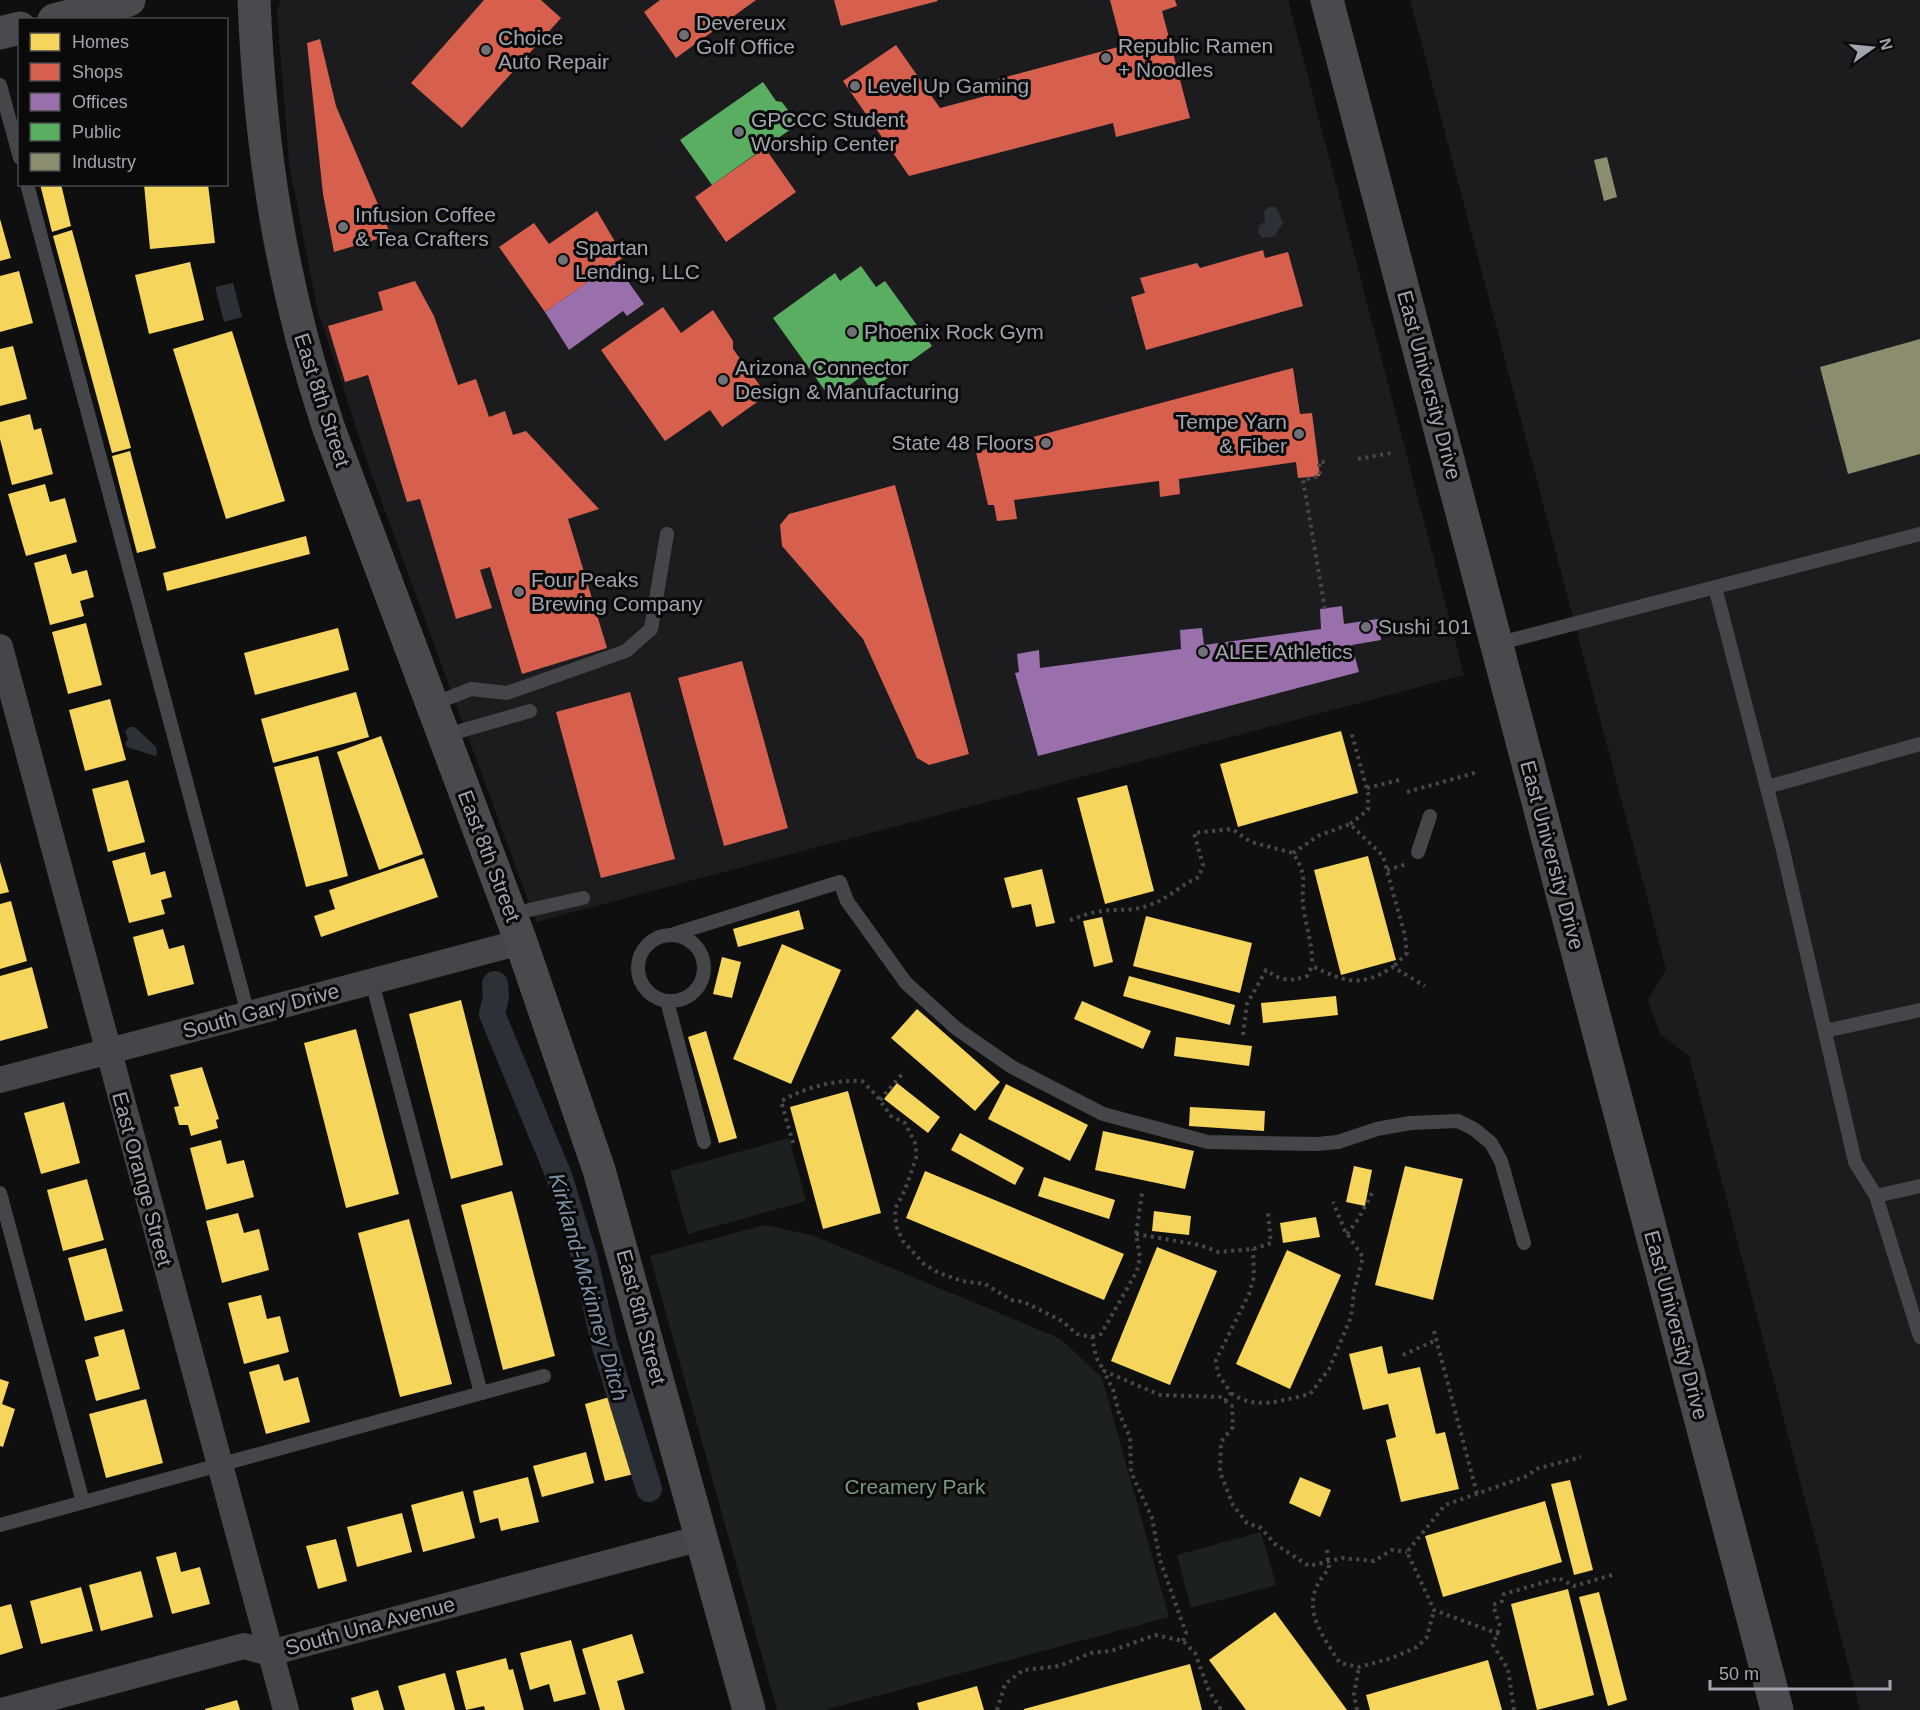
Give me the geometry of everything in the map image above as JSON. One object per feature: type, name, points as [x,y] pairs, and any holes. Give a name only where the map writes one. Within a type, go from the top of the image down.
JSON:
[{"type":"street","points":[[62,18],[129,0]]},
{"type":"street","name":"East 8th Street","points":[[254,0],[271,200],[291,303],[328,426],[516,928],[599,1170],[749,1710]]},
{"type":"street","name":"East University Drive","points":[[1327,0],[1777,1710]]},
{"type":"street","points":[[0,33],[18,28]]},
{"type":"street","name":"East Orange Street","points":[[0,647],[107,1052],[286,1710]]},
{"type":"street","name":"South Gary Drive","points":[[0,1080],[372,982],[516,928]]},
{"type":"street","name":"South Una Avenue","points":[[4,1710],[244,1646],[270,1653],[701,1538]]},
{"type":"lane","points":[[0,85],[18,151]]},
{"type":"lane","points":[[28,186],[248,1014]]},
{"type":"lane","points":[[431,705],[471,689],[507,693],[626,651],[651,629],[667,534]]},
{"type":"lane","points":[[1496,644],[1920,534]]},
{"type":"lane","points":[[1715,587],[1767,786],[1855,1162],[1876,1196],[1920,1337]]},
{"type":"lane","points":[[443,736],[530,711]]},
{"type":"lane","points":[[1767,786],[1920,744]]},
{"type":"lane","points":[[1418,852],[1430,816]]},
{"type":"lane","points":[[674,934],[694,943],[700,952],[704,975],[692,994],[682,999],[667,1001],[650,994],[643,986],[637,966],[645,946],[654,939],[840,882],[847,901],[906,983],[957,1029],[1012,1067],[1103,1114],[1208,1142],[1313,1145],[1338,1142],[1377,1129],[1410,1123],[1458,1121],[1474,1129],[1491,1143],[1501,1161],[1524,1243]]},
{"type":"lane","points":[[516,928],[583,898]]},
{"type":"lane","points":[[372,982],[480,1393]]},
{"type":"lane","points":[[667,1001],[704,1142]]},
{"type":"lane","points":[[1825,1031],[1920,1010]]},
{"type":"lane","points":[[1876,1196],[1920,1186]]},
{"type":"lane","points":[[0,1193],[83,1502]]},
{"type":"lane","points":[[0,1525],[544,1377]]},
{"type":"path","points":[[1358,459],[1391,453]]},
{"type":"path","points":[[1325,462],[1318,462],[1320,476],[1303,480],[1325,609]]},
{"type":"path","points":[[1293,853],[1318,836],[1350,824],[1368,810],[1367,788],[1352,731]]},
{"type":"path","points":[[1407,792],[1478,772]]},
{"type":"path","points":[[1367,788],[1403,779]]},
{"type":"path","points":[[1312,966],[1348,982],[1377,977],[1407,954],[1406,936],[1383,856],[1350,824]]},
{"type":"path","points":[[1070,920],[1098,911],[1128,911],[1149,906],[1199,877],[1203,865],[1194,833],[1232,828],[1251,842],[1293,853],[1304,871],[1304,910],[1313,945],[1312,966],[1307,976],[1293,981],[1279,980],[1266,970],[1247,1004],[1243,1035]]},
{"type":"path","points":[[1393,967],[1425,986]]},
{"type":"path","points":[[880,1100],[903,1073]]},
{"type":"path","points":[[793,1143],[781,1101],[807,1087],[840,1080],[862,1081],[891,1116],[905,1123],[916,1145],[916,1158],[905,1190],[895,1209],[896,1226],[910,1249],[924,1264],[939,1273],[962,1281],[985,1284],[1011,1300],[1024,1302],[1062,1321],[1077,1334],[1092,1337],[1101,1334],[1137,1271],[1140,1257],[1136,1234],[1142,1193]]},
{"type":"path","points":[[1347,1234],[1359,1218],[1372,1193]]},
{"type":"path","points":[[1253,1250],[1254,1277],[1249,1294],[1216,1360],[1218,1374],[1230,1393],[1242,1401],[1260,1404],[1310,1394],[1329,1369],[1351,1317],[1354,1291],[1364,1257],[1347,1234],[1333,1202]]},
{"type":"path","points":[[1136,1234],[1200,1245],[1218,1252],[1253,1250],[1271,1243],[1268,1213]]},
{"type":"path","points":[[1434,1331],[1477,1494]]},
{"type":"path","points":[[1092,1337],[1096,1357],[1113,1390],[1119,1413],[1130,1437],[1131,1472],[1152,1518],[1160,1560],[1186,1633],[1183,1641]]},
{"type":"path","points":[[1403,1355],[1436,1340]]},
{"type":"path","points":[[1104,1371],[1160,1395],[1221,1397],[1232,1406],[1233,1426],[1221,1442],[1220,1472],[1233,1505],[1247,1523],[1261,1528],[1275,1544],[1309,1566],[1342,1558],[1374,1561],[1392,1550],[1407,1552]]},
{"type":"path","points":[[1225,1401],[1230,1393]]},
{"type":"path","points":[[1407,1552],[1444,1505],[1527,1476],[1536,1469],[1581,1457]]},
{"type":"path","points":[[1327,1550],[1329,1569],[1317,1581],[1313,1593],[1316,1625],[1340,1663],[1359,1667],[1392,1658],[1417,1647],[1427,1637],[1434,1610],[1407,1552]]},
{"type":"path","points":[[1514,1710],[1508,1669],[1493,1645],[1499,1634],[1498,1614],[1493,1605],[1502,1601],[1504,1594],[1559,1578],[1574,1586],[1612,1575]]},
{"type":"path","points":[[1434,1610],[1499,1634]]},
{"type":"path","points":[[998,1710],[1005,1684],[1023,1670],[1059,1666],[1091,1653],[1111,1651],[1155,1635],[1183,1641],[1195,1653],[1209,1691],[1219,1709]]},
{"type":"path","points":[[1357,1710],[1353,1694],[1359,1667]]},
{"type":"shaded area","points":[[281,0],[1288,0],[1464,675],[536,922],[370,470],[317,308],[289,163],[277,11]]},
{"type":"shaded area","points":[[1410,0],[1920,0],[1920,1710],[1860,1710],[1689,1056],[1660,1034],[1648,1000],[1666,969]]},
{"type":"shaded area","points":[[1269,207],[1276,207],[1283,223],[1275,236],[1262,238],[1258,232],[1259,226],[1265,221],[1264,211]]},
{"type":"shaded area","points":[[233,283],[242,317],[224,322],[215,287]]},
{"type":"shaded area","points":[[130,727],[135,727],[156,747],[155,756],[127,747],[125,744],[128,739],[125,731]]},
{"type":"green space","points":[[789,1138],[806,1201],[688,1234],[670,1171]]},
{"type":"green space","name":"Creamery Park","points":[[764,1225],[812,1235],[1061,1339],[1102,1378],[1169,1617],[825,1710],[777,1710],[650,1256]]},
{"type":"green space","points":[[1261,1532],[1276,1585],[1191,1608],[1177,1555]]},
{"type":"building: Homes","points":[[40,186],[61,186],[71,226],[52,232]]},
{"type":"building: Homes","points":[[144,186],[208,186],[215,243],[150,249]]},
{"type":"building: Homes","points":[[0,219],[11,258],[0,261]]},
{"type":"building: Homes","points":[[72,230],[131,448],[112,453],[53,236]]},
{"type":"building: Homes","points":[[190,262],[204,320],[149,334],[135,275]]},
{"type":"building: Homes","points":[[19,271],[33,323],[0,332],[0,276]]},
{"type":"building: Homes","points":[[232,331],[285,501],[226,519],[173,349]]},
{"type":"building: Homes","points":[[13,346],[27,399],[0,406],[0,349]]},
{"type":"building: Homes","points":[[30,414],[34,430],[41,428],[53,474],[12,485],[0,439],[0,422]]},
{"type":"building: Homes","points":[[130,451],[156,548],[137,553],[112,456]]},
{"type":"building: Homes","points":[[45,484],[50,502],[65,498],[77,542],[26,556],[8,494]]},
{"type":"building: Homes","points":[[306,536],[310,554],[167,591],[163,573]]},
{"type":"building: Homes","points":[[66,554],[72,574],[87,570],[94,597],[80,601],[84,616],[50,625],[34,563]]},
{"type":"building: Homes","points":[[86,623],[102,685],[68,694],[52,632]]},
{"type":"building: Homes","points":[[338,628],[349,670],[255,695],[244,653]]},
{"type":"building: Homes","points":[[356,692],[369,737],[273,763],[261,719]]},
{"type":"building: Homes","points":[[110,699],[126,760],[85,771],[69,710]]},
{"type":"building: Homes","points":[[1341,731],[1358,793],[1238,827],[1220,764]]},
{"type":"building: Homes","points":[[381,736],[423,854],[379,870],[337,752]]},
{"type":"building: Homes","points":[[318,756],[348,876],[306,887],[274,767]]},
{"type":"building: Homes","points":[[128,780],[145,842],[108,852],[92,789]]},
{"type":"building: Homes","points":[[1127,785],[1154,891],[1105,904],[1077,798]]},
{"type":"building: Homes","points":[[145,852],[151,875],[165,871],[172,897],[161,900],[165,914],[129,923],[112,861]]},
{"type":"building: Homes","points":[[1368,856],[1396,960],[1341,975],[1314,870]]},
{"type":"building: Homes","points":[[424,858],[438,897],[321,937],[314,916],[335,909],[329,890]]},
{"type":"building: Homes","points":[[0,862],[9,892],[0,894]]},
{"type":"building: Homes","points":[[1042,869],[1055,923],[1036,927],[1031,904],[1012,908],[1004,878]]},
{"type":"building: Homes","points":[[11,901],[27,961],[0,969],[0,904]]},
{"type":"building: Homes","points":[[799,910],[804,929],[738,947],[733,929]]},
{"type":"building: Homes","points":[[1146,916],[1252,943],[1240,993],[1133,966]]},
{"type":"building: Homes","points":[[1102,917],[1113,962],[1094,967],[1083,921]]},
{"type":"building: Homes","points":[[163,929],[169,949],[184,945],[194,984],[148,996],[133,937]]},
{"type":"building: Homes","points":[[782,944],[841,970],[791,1084],[733,1059]]},
{"type":"building: Homes","points":[[722,957],[741,962],[732,998],[713,994]]},
{"type":"building: Homes","points":[[32,967],[48,1028],[0,1041],[0,976]]},
{"type":"building: Homes","points":[[1129,976],[1235,1005],[1230,1025],[1123,996]]},
{"type":"building: Homes","points":[[1336,996],[1338,1015],[1263,1023],[1261,1003]]},
{"type":"building: Homes","points":[[461,1000],[503,1165],[451,1179],[409,1014]]},
{"type":"building: Homes","points":[[1082,1001],[1151,1031],[1143,1049],[1074,1019]]},
{"type":"building: Homes","points":[[917,1009],[1000,1082],[975,1111],[891,1038]]},
{"type":"building: Homes","points":[[356,1029],[399,1194],[346,1208],[304,1043]]},
{"type":"building: Homes","points":[[706,1031],[737,1138],[719,1143],[688,1037]]},
{"type":"building: Homes","points":[[1176,1037],[1252,1046],[1249,1066],[1174,1056]]},
{"type":"building: Homes","points":[[202,1067],[219,1119],[216,1120],[218,1128],[191,1136],[188,1125],[179,1125],[174,1107],[179,1106],[170,1075]]},
{"type":"building: Homes","points":[[897,1083],[940,1117],[928,1133],[884,1099]]},
{"type":"building: Homes","points":[[1006,1084],[1088,1125],[1070,1161],[988,1119]]},
{"type":"building: Homes","points":[[848,1091],[881,1213],[823,1229],[790,1107]]},
{"type":"building: Homes","points":[[64,1102],[80,1163],[41,1174],[24,1113]]},
{"type":"building: Homes","points":[[1190,1107],[1265,1111],[1264,1131],[1189,1126]]},
{"type":"building: Homes","points":[[1103,1131],[1194,1151],[1185,1189],[1095,1170]]},
{"type":"building: Homes","points":[[960,1133],[1024,1168],[1015,1185],[951,1150]]},
{"type":"building: Homes","points":[[221,1140],[227,1164],[244,1160],[254,1197],[206,1210],[190,1148]]},
{"type":"building: Homes","points":[[1354,1166],[1372,1170],[1365,1206],[1346,1202]]},
{"type":"building: Homes","points":[[1405,1166],[1463,1179],[1433,1300],[1375,1285]]},
{"type":"building: Homes","points":[[925,1171],[1124,1254],[1104,1300],[906,1218]]},
{"type":"building: Homes","points":[[1044,1177],[1115,1200],[1109,1219],[1038,1196]]},
{"type":"building: Homes","points":[[87,1179],[104,1240],[63,1251],[47,1190]]},
{"type":"building: Homes","points":[[512,1191],[555,1356],[503,1370],[461,1205]]},
{"type":"building: Homes","points":[[1154,1211],[1191,1216],[1189,1235],[1152,1231]]},
{"type":"building: Homes","points":[[238,1213],[244,1233],[259,1229],[269,1270],[222,1283],[206,1221]]},
{"type":"building: Homes","points":[[1316,1217],[1320,1237],[1283,1243],[1280,1223]]},
{"type":"building: Homes","points":[[409,1219],[452,1384],[400,1397],[358,1233]]},
{"type":"building: Homes","points":[[1157,1247],[1217,1271],[1170,1385],[1111,1361]]},
{"type":"building: Homes","points":[[106,1248],[123,1311],[85,1321],[68,1258]]},
{"type":"building: Homes","points":[[1287,1250],[1341,1275],[1290,1389],[1236,1364]]},
{"type":"building: Homes","points":[[261,1295],[267,1319],[280,1316],[289,1352],[244,1364],[228,1303]]},
{"type":"building: Homes","points":[[124,1329],[140,1389],[96,1401],[85,1360],[99,1356],[94,1337]]},
{"type":"building: Homes","points":[[1382,1346],[1388,1374],[1420,1367],[1436,1434],[1445,1432],[1459,1489],[1401,1502],[1386,1440],[1396,1437],[1388,1404],[1363,1410],[1349,1354]]},
{"type":"building: Homes","points":[[279,1364],[284,1381],[298,1377],[310,1422],[266,1434],[249,1372]]},
{"type":"building: Homes","points":[[0,1379],[9,1382],[2,1404],[15,1409],[3,1447],[0,1446]]},
{"type":"building: Homes","points":[[613,1396],[634,1474],[605,1481],[585,1404]]},
{"type":"building: Homes","points":[[146,1399],[163,1463],[106,1478],[89,1414]]},
{"type":"building: Homes","points":[[586,1452],[594,1483],[542,1497],[533,1466]]},
{"type":"building: Homes","points":[[528,1477],[539,1522],[501,1531],[498,1518],[480,1523],[473,1491]]},
{"type":"building: Homes","points":[[1300,1477],[1331,1490],[1320,1517],[1289,1503]]},
{"type":"building: Homes","points":[[1570,1480],[1593,1570],[1574,1575],[1551,1484]]},
{"type":"building: Homes","points":[[463,1491],[475,1538],[423,1552],[411,1505]]},
{"type":"building: Homes","points":[[1545,1501],[1562,1562],[1443,1597],[1425,1536]]},
{"type":"building: Homes","points":[[402,1513],[412,1552],[357,1567],[347,1527]]},
{"type":"building: Homes","points":[[336,1539],[347,1581],[318,1589],[306,1546]]},
{"type":"building: Homes","points":[[176,1552],[181,1572],[200,1567],[210,1604],[172,1614],[156,1557]]},
{"type":"building: Homes","points":[[141,1571],[153,1617],[101,1631],[89,1585]]},
{"type":"building: Homes","points":[[81,1587],[93,1631],[41,1644],[30,1601]]},
{"type":"building: Homes","points":[[1568,1589],[1594,1695],[1537,1710],[1511,1604]]},
{"type":"building: Homes","points":[[1599,1592],[1627,1700],[1608,1706],[1579,1597]]},
{"type":"building: Homes","points":[[11,1604],[23,1648],[0,1655],[0,1607]]},
{"type":"building: Homes","points":[[1275,1612],[1347,1710],[1246,1710],[1209,1660]]},
{"type":"building: Homes","points":[[632,1634],[644,1673],[617,1681],[625,1710],[600,1710],[582,1649]]},
{"type":"building: Homes","points":[[571,1640],[586,1694],[554,1702],[549,1684],[530,1690],[520,1653]]},
{"type":"building: Homes","points":[[506,1658],[509,1670],[513,1669],[524,1710],[485,1710],[484,1706],[466,1710],[456,1671]]},
{"type":"building: Homes","points":[[1488,1660],[1502,1710],[1370,1710],[1366,1695]]},
{"type":"building: Homes","points":[[1190,1664],[1202,1710],[1024,1710],[1024,1709]]},
{"type":"building: Homes","points":[[445,1673],[455,1710],[405,1710],[398,1686]]},
{"type":"building: Homes","points":[[977,1686],[984,1710],[919,1710],[917,1703]]},
{"type":"building: Homes","points":[[378,1690],[384,1710],[354,1710],[351,1698]]},
{"type":"building: Homes","points":[[237,1700],[240,1710],[205,1710],[205,1709]]},
{"type":"building: Shops","name":"Choice Auto Repair","points":[[484,0],[541,0],[561,18],[462,128],[411,83]]},
{"type":"building: Shops","name":"Devereux Golf Office","points":[[660,0],[756,0],[676,58],[644,12]]},
{"type":"building: Shops","points":[[834,0],[937,0],[938,1],[841,26]]},
{"type":"building: Shops","points":[[1110,0],[1175,0],[1177,6],[1162,11],[1190,118],[1116,137],[1113,123],[909,176],[843,81],[896,45],[940,108],[997,93],[994,80],[1122,46]]},
{"type":"building: Shops","points":[[320,39],[336,106],[391,235],[334,252],[323,194],[307,43]]},
{"type":"building: Shops","points":[[765,148],[796,192],[726,242],[695,197]]},
{"type":"building: Shops","name":"Spartan Lending, LLC","points":[[597,211],[624,257],[545,312],[499,247],[534,223],[549,244]]},
{"type":"building: Shops","points":[[1263,250],[1265,258],[1288,252],[1303,306],[1146,350],[1131,297],[1145,293],[1140,278],[1197,263],[1200,268]]},
{"type":"building: Shops","points":[[415,281],[434,316],[458,385],[476,379],[489,417],[505,411],[513,435],[526,431],[599,509],[568,519],[607,648],[522,674],[490,567],[480,570],[492,608],[456,619],[420,499],[407,502],[368,375],[345,382],[328,326],[383,310],[378,292]]},
{"type":"building: Shops","points":[[663,307],[681,333],[713,310],[733,341],[733,349],[767,395],[722,427],[710,410],[665,441],[601,350]]},
{"type":"building: Shops","points":[[1293,368],[1300,414],[1312,413],[1320,476],[1298,478],[1296,462],[1179,479],[1180,494],[1160,497],[1159,481],[1014,500],[1017,519],[997,521],[994,505],[988,505],[976,452]]},
{"type":"building: Shops","points":[[895,485],[969,754],[929,765],[917,758],[863,639],[782,546],[780,525],[789,514]]},
{"type":"building: Shops","points":[[742,661],[788,828],[724,846],[678,678]]},
{"type":"building: Shops","points":[[630,692],[675,859],[601,878],[556,712]]},
{"type":"building: Offices","points":[[615,263],[644,304],[627,316],[623,311],[569,350],[545,312]]},
{"type":"building: Offices","points":[[1342,606],[1344,624],[1378,619],[1381,640],[1352,645],[1359,672],[1038,756],[1015,673],[1019,672],[1017,654],[1039,650],[1040,668],[1181,649],[1180,630],[1202,628],[1204,645],[1321,629],[1320,609]]},
{"type":"building: Public","name":"GPCCC Student Worship Center","points":[[763,82],[776,101],[782,102],[798,124],[712,185],[680,140]]},
{"type":"building: Public","name":"Phoenix Rock Gym","points":[[861,266],[876,287],[885,281],[932,346],[871,390],[862,376],[831,399],[773,318],[835,273],[840,281]]},
{"type":"building: Industry","points":[[1607,157],[1617,197],[1604,201],[1594,160]]},
{"type":"building: Industry","points":[[1920,339],[1920,454],[1848,474],[1820,367]]},
{"type":"waterway","name":"Kirkland-Mckinney Ditch","points":[[495,984],[496,996],[492,1014],[559,1176],[585,1259],[604,1343],[649,1489]]},
{"type":"place","name":"Devereux Golf Office","points":[[684,35]]},
{"type":"place","name":"Choice Auto Repair","points":[[486,50]]},
{"type":"place","name":"Republic Ramen + Noodles","points":[[1106,58]]},
{"type":"place","name":"Level Up Gaming","points":[[855,86]]},
{"type":"place","name":"GPCCC Student Worship Center","points":[[739,132]]},
{"type":"place","name":"Infusion Coffee & Tea Crafters","points":[[343,227]]},
{"type":"place","name":"Spartan Lending, LLC","points":[[563,260]]},
{"type":"place","name":"Phoenix Rock Gym","points":[[852,332]]},
{"type":"place","name":"Arizona Connector Design & Manufacturing","points":[[723,380]]},
{"type":"place","name":"Tempe Yarn & Fiber","points":[[1299,434]]},
{"type":"place","name":"State 48 Floors","points":[[1046,443]]},
{"type":"place","name":"Four Peaks Brewing Company","points":[[519,592]]},
{"type":"place","name":"Sushi 101","points":[[1366,627]]},
{"type":"place","name":"ALEE Athletics","points":[[1203,652]]}]
